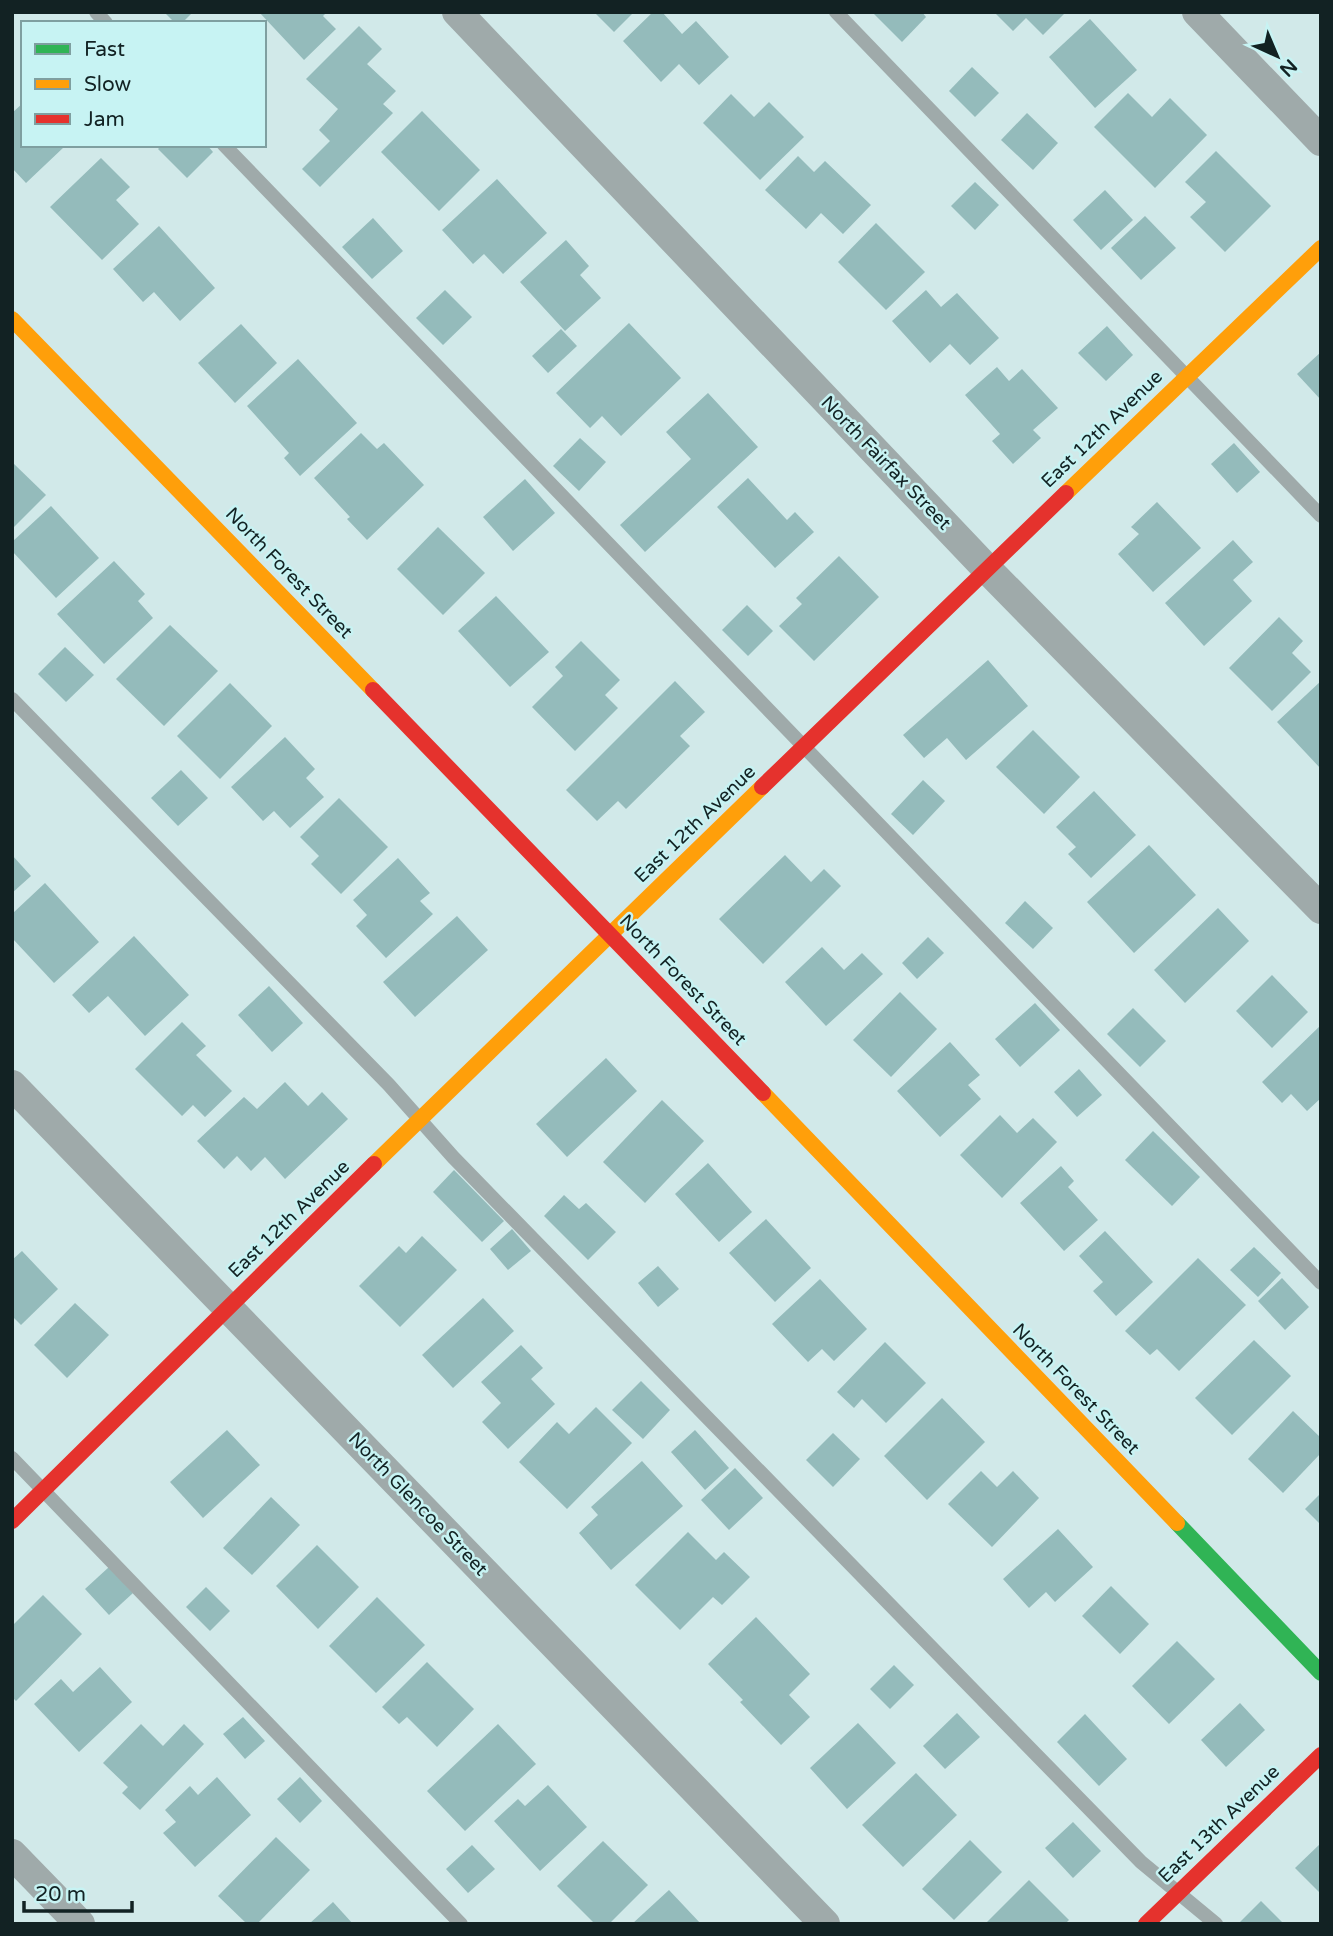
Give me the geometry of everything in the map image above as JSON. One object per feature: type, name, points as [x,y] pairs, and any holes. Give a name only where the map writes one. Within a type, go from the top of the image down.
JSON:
[{"type":"street","name":"North Fairfax Street","points":[[457,12],[987,569],[1321,909]]},
{"type":"street","points":[[1197,12],[1321,141]]},
{"type":"street","name":"East 12th Avenue","points":[[12,1521],[227,1307],[1321,248]]},
{"type":"street","name":"North Forest Street","points":[[12,318],[611,935],[1321,1674]]},
{"type":"street","name":"North Glencoe Street","points":[[12,1084],[825,1924]]},
{"type":"street","name":"East 13th Avenue","points":[[1146,1924],[1321,1755]]},
{"type":"street","points":[[12,1854],[80,1924]]},
{"type":"lane","points":[[836,12],[1321,516]]},
{"type":"lane","points":[[226,147],[1321,1283]]},
{"type":"lane","points":[[12,699],[421,1120],[472,1177],[1121,1842],[1216,1924]]},
{"type":"lane","points":[[12,1458],[461,1924]]},
{"type":"building","points":[[164,12],[193,12],[184,21],[173,21]]},
{"type":"building","points":[[259,12],[327,12],[323,16],[336,29],[304,60]]},
{"type":"building","points":[[594,12],[634,12],[614,32]]},
{"type":"building","points":[[653,12],[662,12],[682,34],[696,21],[729,57],[699,85],[679,64],[661,82],[623,41]]},
{"type":"building","points":[[872,12],[922,12],[926,17],[902,42]]},
{"type":"building","points":[[994,12],[1066,12],[1043,35],[1026,18],[1013,31]]},
{"type":"building","points":[[1090,19],[1137,70],[1095,108],[1049,57]]},
{"type":"building","points":[[359,26],[382,49],[367,64],[396,91],[383,104],[393,113],[320,187],[302,169],[330,141],[319,130],[338,109],[306,79]]},
{"type":"building","points":[[972,67],[999,93],[975,117],[949,91]]},
{"type":"building","points":[[1128,93],[1152,117],[1170,98],[1207,135],[1155,188],[1094,127]]},
{"type":"building","points":[[731,94],[754,117],[769,102],[804,137],[760,180],[703,123]]},
{"type":"building","points":[[21,105],[21,147],[64,147],[26,183],[12,168],[12,113]]},
{"type":"building","points":[[422,111],[480,170],[439,211],[381,152]]},
{"type":"building","points":[[1027,113],[1058,143],[1033,170],[1001,140]]},
{"type":"building","points":[[209,147],[213,152],[187,178],[158,149]]},
{"type":"building","points":[[1216,151],[1271,206],[1225,252],[1190,217],[1206,202],[1185,182]]},
{"type":"building","points":[[798,156],[814,172],[825,161],[871,205],[843,234],[821,213],[806,229],[765,190]]},
{"type":"building","points":[[101,158],[130,187],[116,200],[139,224],[102,260],[50,207]]},
{"type":"building","points":[[497,179],[547,233],[503,274],[484,254],[473,264],[442,230]]},
{"type":"building","points":[[975,182],[999,205],[975,230],[951,206]]},
{"type":"building","points":[[1105,190],[1133,220],[1101,250],[1073,220]]},
{"type":"building","points":[[1145,216],[1176,248],[1141,280],[1111,248]]},
{"type":"building","points":[[373,218],[403,251],[372,279],[342,247]]},
{"type":"building","points":[[876,223],[925,272],[886,310],[838,262]]},
{"type":"building","points":[[159,226],[215,288],[180,321],[154,292],[143,302],[113,269]]},
{"type":"building","points":[[566,240],[589,266],[580,275],[601,298],[565,331],[520,282]]},
{"type":"building","points":[[445,290],[472,317],[443,345],[416,318]]},
{"type":"building","points":[[926,290],[941,307],[957,293],[999,338],[970,365],[950,344],[930,363],[892,321]]},
{"type":"building","points":[[629,323],[681,378],[621,436],[602,416],[590,428],[556,393]]},
{"type":"building","points":[[241,324],[277,363],[235,403],[198,363]]},
{"type":"building","points":[[1107,326],[1133,355],[1106,381],[1078,353]]},
{"type":"building","points":[[561,329],[577,346],[548,373],[532,356]]},
{"type":"building","points":[[1321,352],[1321,400],[1297,374]]},
{"type":"building","points":[[298,359],[357,423],[300,476],[284,458],[289,453],[247,406]]},
{"type":"building","points":[[997,367],[1009,381],[1022,369],[1058,408],[1033,430],[1041,438],[1013,464],[992,441],[1000,434],[965,395]]},
{"type":"building","points":[[708,393],[758,447],[645,552],[620,525],[691,459],[666,432]]},
{"type":"building","points":[[361,433],[377,449],[384,443],[424,485],[367,540],[314,478]]},
{"type":"building","points":[[580,438],[606,462],[579,491],[553,466]]},
{"type":"building","points":[[1234,443],[1260,472],[1237,493],[1211,464]]},
{"type":"building","points":[[12,462],[46,495],[12,529]]},
{"type":"building","points":[[748,478],[787,520],[795,512],[814,532],[775,568],[717,507]]},
{"type":"building","points":[[525,479],[555,513],[513,551],[483,517]]},
{"type":"building","points":[[1157,502],[1201,548],[1153,592],[1118,554],[1139,534],[1131,527]]},
{"type":"building","points":[[51,506],[99,558],[56,598],[12,551],[12,542]]},
{"type":"building","points":[[438,527],[485,573],[443,615],[397,569]]},
{"type":"building","points":[[1233,540],[1253,562],[1233,580],[1252,601],[1204,646],[1165,603]]},
{"type":"building","points":[[839,556],[879,597],[814,661],[779,626],[802,604],[796,598]]},
{"type":"building","points":[[114,561],[145,594],[138,601],[153,618],[104,664],[57,614]]},
{"type":"building","points":[[496,596],[549,652],[510,687],[458,631]]},
{"type":"building","points":[[747,605],[773,631],[748,656],[722,630]]},
{"type":"building","points":[[1279,617],[1303,641],[1292,653],[1311,672],[1272,711],[1229,668]]},
{"type":"building","points":[[170,625],[218,671],[164,726],[116,679]]},
{"type":"building","points":[[581,641],[620,680],[605,695],[618,708],[575,751],[532,707],[563,676],[555,667]]},
{"type":"building","points":[[65,647],[94,675],[66,702],[38,674]]},
{"type":"building","points":[[988,660],[1028,706],[966,760],[947,738],[924,758],[903,735]]},
{"type":"building","points":[[675,681],[705,712],[680,736],[690,746],[626,809],[618,801],[597,821],[566,790]]},
{"type":"building","points":[[1321,681],[1321,769],[1277,722]]},
{"type":"building","points":[[230,683],[272,726],[220,779],[177,736]]},
{"type":"building","points":[[1033,730],[1080,777],[1044,814],[996,767]]},
{"type":"building","points":[[285,737],[315,769],[306,778],[324,797],[290,828],[274,811],[263,821],[231,787]]},
{"type":"building","points":[[181,770],[208,798],[178,826],[151,798]]},
{"type":"building","points":[[923,780],[945,801],[913,835],[891,814]]},
{"type":"building","points":[[1094,791],[1136,835],[1091,878],[1068,854],[1076,847],[1056,827]]},
{"type":"building","points":[[339,798],[388,847],[341,894],[311,864],[319,856],[300,837]]},
{"type":"building","points":[[1149,845],[1196,895],[1134,953],[1087,902]]},
{"type":"building","points":[[12,855],[31,876],[12,893]]},
{"type":"building","points":[[785,855],[811,882],[824,869],[841,886],[763,964],[719,919]]},
{"type":"building","points":[[398,858],[430,893],[420,901],[433,914],[386,958],[356,926],[367,915],[353,900]]},
{"type":"building","points":[[45,883],[99,942],[54,983],[12,938],[12,914]]},
{"type":"building","points":[[1025,901],[1053,928],[1033,949],[1005,923]]},
{"type":"building","points":[[1218,908],[1249,941],[1185,1003],[1154,970]]},
{"type":"building","points":[[457,916],[488,950],[415,1017],[383,982]]},
{"type":"building","points":[[134,936],[189,995],[145,1036],[108,996],[89,1013],[72,995]]},
{"type":"building","points":[[928,937],[944,953],[917,979],[902,963]]},
{"type":"building","points":[[822,947],[844,970],[862,953],[883,974],[826,1026],[785,982]]},
{"type":"building","points":[[1272,975],[1308,1012],[1272,1048],[1236,1011]]},
{"type":"building","points":[[269,986],[303,1023],[272,1052],[238,1015]]},
{"type":"building","points":[[900,992],[937,1029],[891,1077],[853,1040]]},
{"type":"building","points":[[1035,1003],[1060,1030],[1020,1067],[995,1039]]},
{"type":"building","points":[[1133,1008],[1166,1041],[1140,1067],[1107,1034]]},
{"type":"building","points":[[182,1022],[206,1046],[196,1055],[232,1091],[205,1117],[193,1105],[182,1116],[135,1069]]},
{"type":"building","points":[[1321,1025],[1321,1098],[1307,1111],[1291,1094],[1282,1103],[1262,1082]]},
{"type":"building","points":[[950,1042],[980,1075],[968,1085],[981,1099],[940,1137],[897,1091]]},
{"type":"building","points":[[606,1058],[637,1091],[567,1157],[536,1124]]},
{"type":"building","points":[[1079,1069],[1102,1095],[1077,1117],[1054,1092]]},
{"type":"building","points":[[285,1082],[308,1106],[322,1092],[348,1119],[285,1179],[265,1157],[251,1171],[237,1156],[224,1169],[197,1141],[244,1097],[257,1109]]},
{"type":"building","points":[[662,1100],[704,1141],[645,1203],[603,1162]]},
{"type":"building","points":[[1000,1115],[1017,1133],[1033,1118],[1057,1142],[1002,1198],[960,1155]]},
{"type":"building","points":[[1153,1131],[1200,1177],[1172,1206],[1125,1160]]},
{"type":"building","points":[[708,1163],[752,1212],[719,1242],[675,1194]]},
{"type":"building","points":[[1061,1166],[1074,1181],[1068,1187],[1098,1220],[1064,1251],[1020,1203]]},
{"type":"building","points":[[454,1170],[504,1221],[482,1242],[433,1192]]},
{"type":"building","points":[[564,1195],[579,1209],[586,1203],[616,1232],[588,1260],[544,1216]]},
{"type":"building","points":[[766,1219],[811,1268],[775,1302],[729,1253]]},
{"type":"building","points":[[512,1229],[531,1251],[508,1270],[490,1249]]},
{"type":"building","points":[[1105,1231],[1153,1282],[1116,1316],[1093,1291],[1103,1282],[1079,1256]]},
{"type":"building","points":[[422,1236],[457,1270],[400,1327],[359,1286],[399,1246],[406,1253]]},
{"type":"building","points":[[1254,1247],[1281,1273],[1258,1297],[1230,1270]]},
{"type":"building","points":[[22,1251],[58,1289],[21,1325],[12,1316],[12,1260]]},
{"type":"building","points":[[1198,1258],[1246,1305],[1179,1371],[1157,1349],[1150,1355],[1125,1331]]},
{"type":"building","points":[[658,1266],[679,1289],[658,1307],[638,1283]]},
{"type":"building","points":[[1282,1278],[1309,1307],[1285,1330],[1258,1301]]},
{"type":"building","points":[[820,1279],[867,1329],[834,1361],[822,1349],[808,1362],[772,1324]]},
{"type":"building","points":[[483,1298],[514,1331],[453,1388],[422,1355]]},
{"type":"building","points":[[75,1303],[109,1335],[67,1378],[34,1345]]},
{"type":"building","points":[[1254,1340],[1291,1376],[1232,1435],[1195,1398]]},
{"type":"building","points":[[885,1342],[926,1383],[886,1423],[862,1399],[854,1408],[837,1392]]},
{"type":"building","points":[[521,1345],[543,1368],[531,1379],[555,1404],[508,1449],[482,1422],[501,1403],[481,1382]]},
{"type":"building","points":[[641,1381],[670,1410],[643,1439],[612,1410]]},
{"type":"building","points":[[942,1398],[985,1442],[927,1500],[884,1456]]},
{"type":"building","points":[[596,1407],[632,1443],[567,1509],[519,1462],[557,1422],[569,1434]]},
{"type":"building","points":[[1293,1411],[1321,1438],[1321,1453],[1283,1493],[1248,1459]]},
{"type":"building","points":[[227,1430],[260,1465],[203,1518],[170,1482]]},
{"type":"building","points":[[695,1430],[729,1468],[705,1490],[671,1452]]},
{"type":"building","points":[[833,1433],[860,1459],[833,1487],[806,1460]]},
{"type":"building","points":[[642,1461],[683,1506],[611,1570],[579,1533],[598,1515],[591,1507]]},
{"type":"building","points":[[735,1468],[763,1498],[729,1530],[701,1500]]},
{"type":"building","points":[[981,1471],[997,1487],[1013,1471],[1039,1498],[992,1547],[948,1504]]},
{"type":"building","points":[[1321,1493],[1321,1525],[1305,1509]]},
{"type":"building","points":[[271,1497],[300,1525],[252,1575],[223,1548]]},
{"type":"building","points":[[1058,1529],[1093,1567],[1055,1602],[1046,1592],[1029,1608],[1003,1579]]},
{"type":"building","points":[[688,1532],[716,1560],[724,1552],[750,1577],[722,1605],[713,1597],[680,1630],[635,1585]]},
{"type":"building","points":[[317,1545],[359,1587],[318,1629],[276,1586]]},
{"type":"building","points":[[109,1567],[133,1593],[109,1615],[85,1589]]},
{"type":"building","points":[[1111,1586],[1149,1624],[1120,1654],[1082,1616]]},
{"type":"building","points":[[206,1587],[230,1611],[210,1631],[186,1607]]},
{"type":"building","points":[[43,1595],[82,1634],[16,1701],[12,1697],[12,1626]]},
{"type":"building","points":[[377,1597],[425,1645],[376,1693],[329,1646]]},
{"type":"building","points":[[756,1617],[810,1674],[789,1695],[810,1717],[781,1745],[708,1664]]},
{"type":"building","points":[[1177,1641],[1215,1679],[1169,1724],[1132,1686]]},
{"type":"building","points":[[427,1662],[474,1709],[437,1747],[407,1717],[399,1724],[382,1707]]},
{"type":"building","points":[[894,1665],[914,1685],[890,1709],[870,1689]]},
{"type":"building","points":[[100,1667],[132,1702],[79,1752],[34,1704],[61,1679],[73,1692]]},
{"type":"building","points":[[1240,1703],[1265,1730],[1226,1767],[1201,1740]]},
{"type":"building","points":[[957,1713],[980,1737],[945,1769],[923,1746]]},
{"type":"building","points":[[1085,1714],[1127,1759],[1099,1786],[1057,1742]]},
{"type":"building","points":[[243,1717],[265,1741],[245,1759],[223,1734]]},
{"type":"building","points":[[858,1723],[896,1763],[847,1809],[810,1768]]},
{"type":"building","points":[[141,1724],[163,1746],[184,1724],[204,1744],[140,1810],[122,1793],[128,1787],[103,1763]]},
{"type":"building","points":[[498,1724],[536,1764],[465,1831],[427,1791]]},
{"type":"building","points":[[916,1773],[957,1815],[903,1867],[862,1825]]},
{"type":"building","points":[[217,1777],[251,1815],[195,1867],[163,1833],[176,1822],[165,1810],[190,1786],[198,1795]]},
{"type":"building","points":[[300,1777],[322,1801],[300,1823],[277,1799]]},
{"type":"building","points":[[548,1785],[587,1827],[540,1871],[494,1821],[518,1799],[525,1806]]},
{"type":"building","points":[[1073,1822],[1101,1851],[1073,1878],[1045,1848]]},
{"type":"building","points":[[276,1837],[310,1870],[257,1924],[247,1924],[218,1896]]},
{"type":"building","points":[[970,1840],[1002,1872],[954,1920],[922,1889]]},
{"type":"building","points":[[603,1841],[648,1885],[609,1924],[595,1924],[557,1886]]},
{"type":"building","points":[[1321,1843],[1321,1894],[1295,1868]]},
{"type":"building","points":[[472,1845],[495,1869],[468,1893],[446,1869]]},
{"type":"building","points":[[1029,1880],[1069,1920],[1065,1924],[985,1924]]},
{"type":"building","points":[[669,1890],[701,1924],[632,1924]]},
{"type":"building","points":[[1261,1901],[1284,1924],[1238,1924]]},
{"type":"building","points":[[333,1902],[353,1924],[309,1924]]},
{"type":"traffic: fast","points":[[1177,1523],[1321,1673]]},
{"type":"traffic: slow","points":[[1066,493],[1321,248]]},
{"type":"traffic: slow","points":[[12,319],[373,690]]},
{"type":"traffic: slow","points":[[374,1164],[762,787]]},
{"type":"traffic: slow","points":[[763,1093],[1177,1523]]},
{"type":"traffic: jam","points":[[762,787],[1066,493]]},
{"type":"traffic: jam","points":[[373,690],[763,1093]]},
{"type":"traffic: jam","points":[[12,1521],[374,1164]]},
{"type":"traffic: jam","points":[[1146,1924],[1321,1755]]}]
